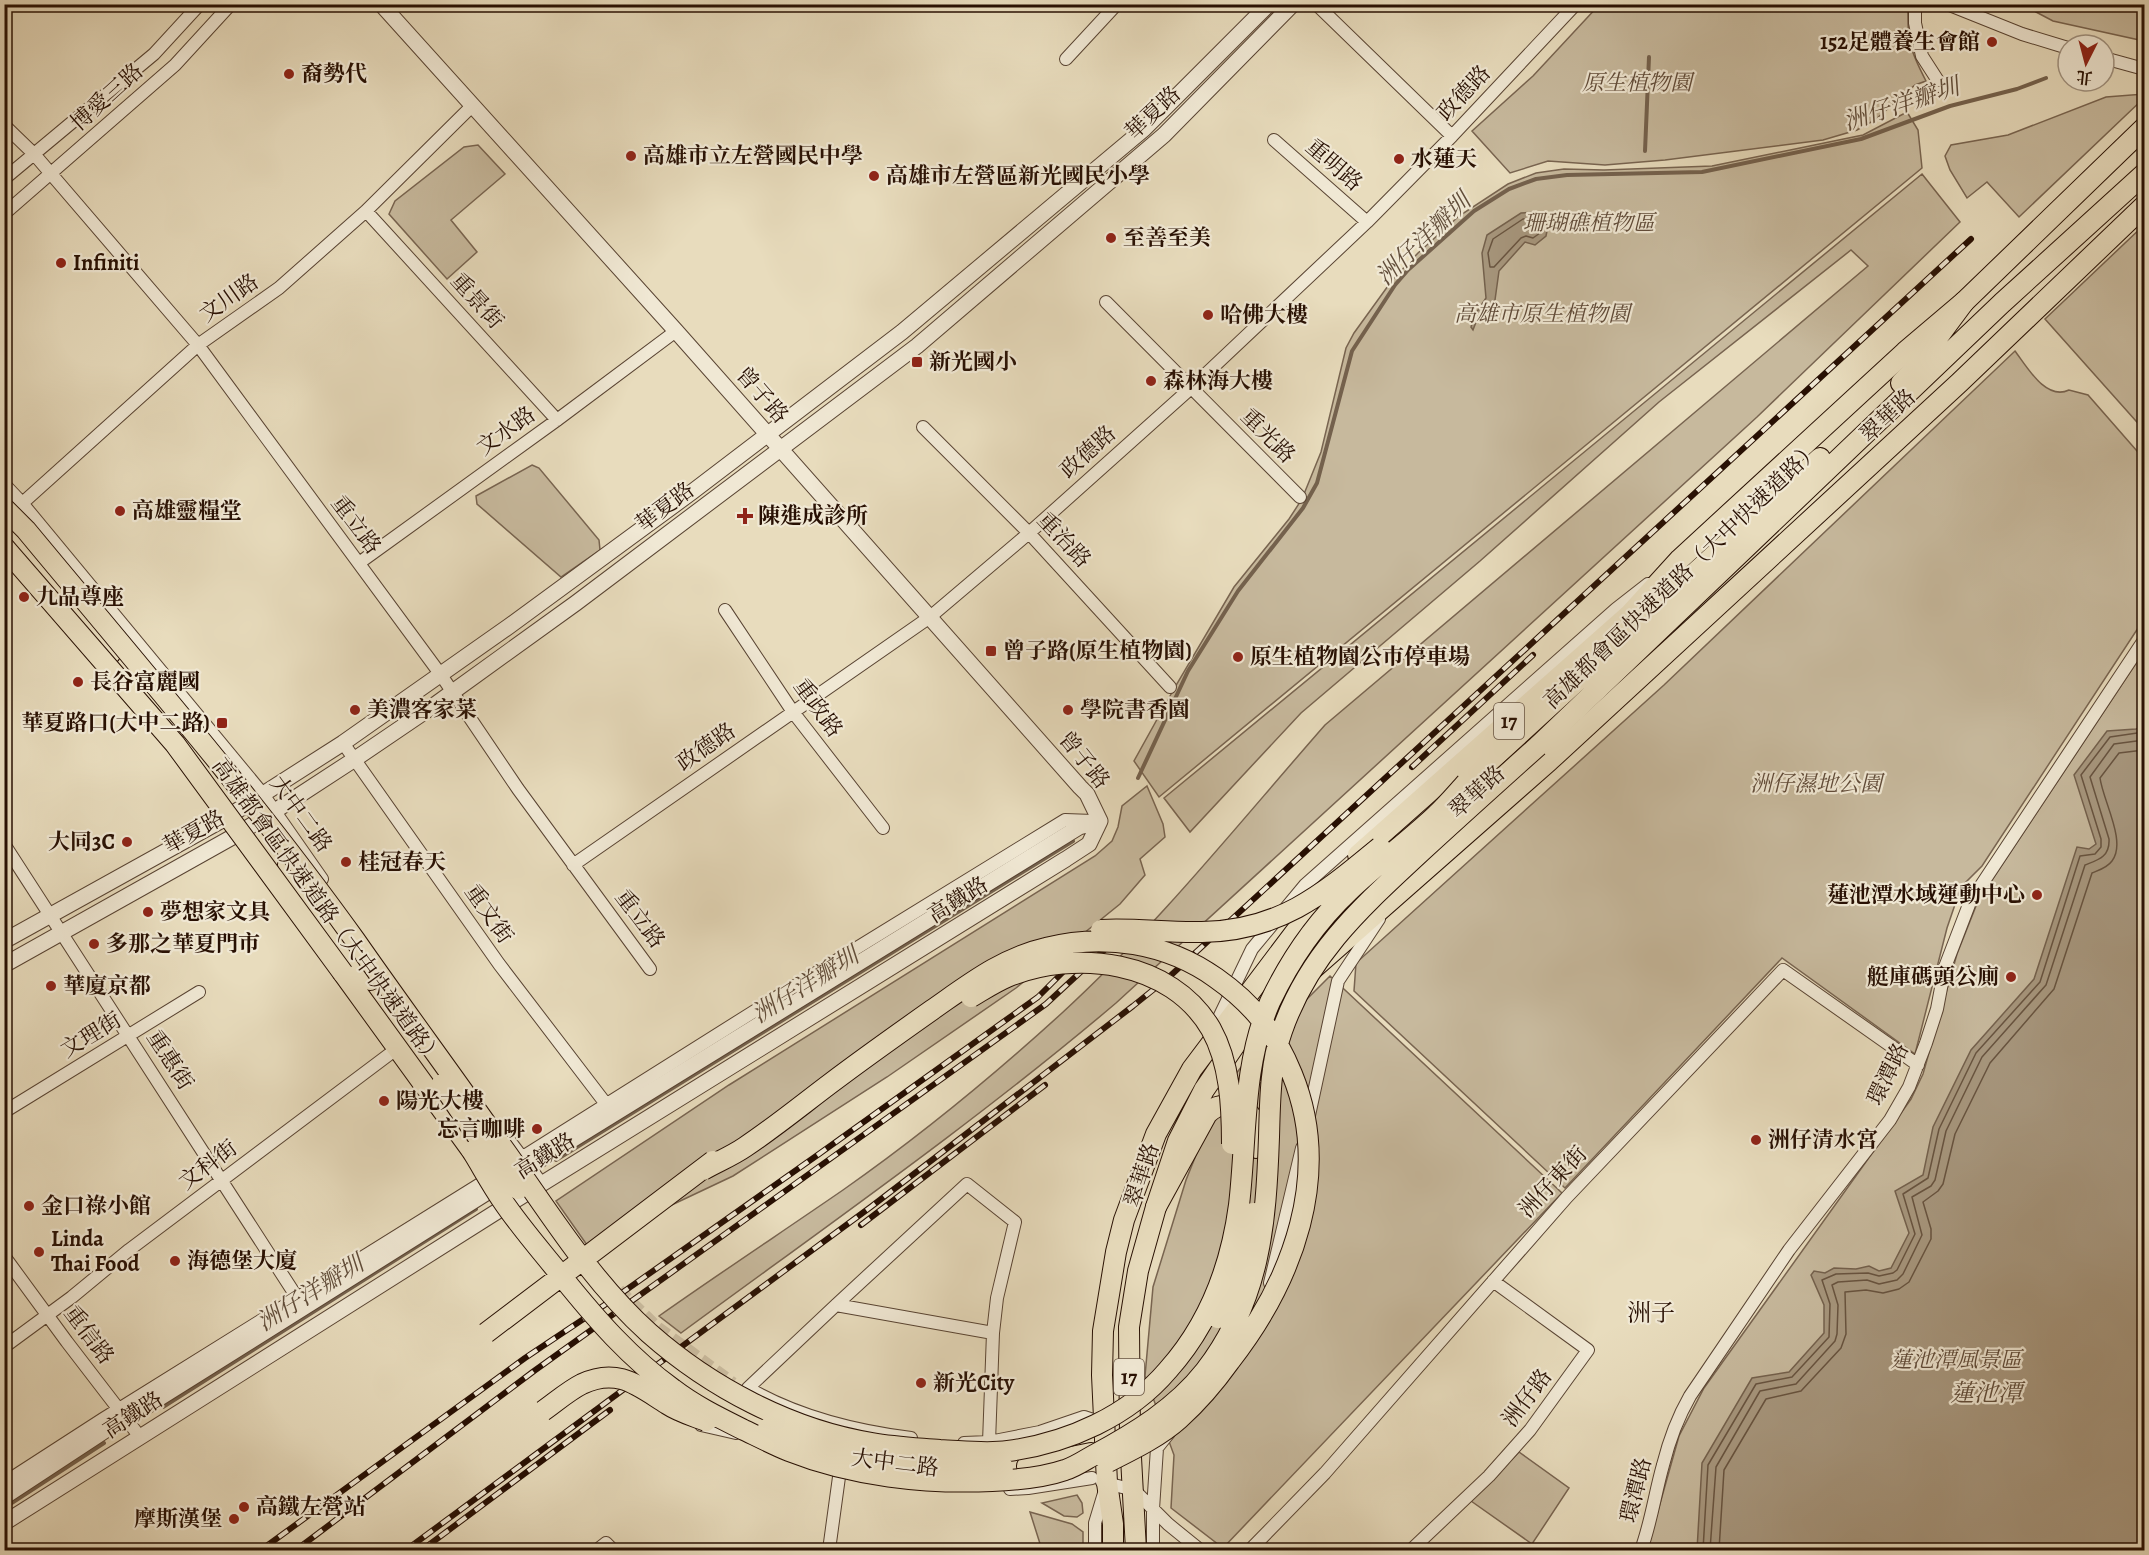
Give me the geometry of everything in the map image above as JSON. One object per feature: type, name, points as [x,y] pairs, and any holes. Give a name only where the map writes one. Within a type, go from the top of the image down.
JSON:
[{"type":"main road","name":"翠華路","points":[[1113,1551],[1113,1524],[1100,1481],[1106,1449],[1099,1421],[1103,1331],[1116,1252],[1124,1220],[1156,1134],[1192,1069],[1348,864],[1630,614],[1680,559],[1905,352],[1964,302],[2145,128]]},
{"type":"main road","name":"高雄都會區快速道路（大中快速道路）","points":[[4,546],[175,744],[472,1151],[510,1211],[597,1320],[638,1361],[674,1390],[714,1415],[791,1452],[846,1469],[915,1480],[970,1482],[1017,1480],[1064,1471],[1122,1440],[1173,1405],[1203,1373],[1226,1341],[1242,1310],[1253,1280],[1261,1245],[1268,1180],[1270,1100],[1280,1036],[1292,1003],[1308,972],[1331,940],[1362,906],[1538,746],[2002,303],[2145,174]]},
{"type":"main road","name":"翠華路","points":[[1136,1551],[1130,1430],[1130,1327],[1138,1271],[1178,1141],[1204,1090],[1248,1026],[1549,761],[1959,383],[2145,206]]},
{"type":"main road","name":"高雄都會區快速道路（大中快速道路）","points":[[13,505],[26,530],[267,822],[328,903],[498,1140],[563,1236],[614,1299],[650,1334],[689,1365],[732,1392],[791,1420],[869,1443],[957,1451],[1006,1451],[1040,1445],[1070,1436],[1103,1421],[1135,1402],[1166,1373],[1192,1340],[1211,1306],[1225,1269],[1238,1209],[1250,1074],[1255,1045],[1270,1003],[1298,951],[1345,894],[1438,813],[1466,783],[1880,404],[1915,368],[1964,302]]},
{"type":"main road","points":[[4,528],[185,743],[254,832],[343,973]]},
{"type":"main road","points":[[1231,1240],[1228,1209],[1232,1120],[1225,1067],[1211,1029],[1186,998],[1154,978],[1114,966],[1088,963],[1054,964],[1009,976],[940,1016],[490,1338],[704,1170],[736,1141],[869,1040],[984,962],[1019,945],[1052,936],[1084,931],[1115,929],[1203,932],[1253,926],[1264,922],[1296,910],[1334,885],[1433,803],[1466,783]]},
{"type":"main road","points":[[245,805],[370,980],[492,1158],[520,1192],[563,1236]]},
{"type":"main road","points":[[704,1170],[744,1148],[876,1049],[990,970],[1033,951],[1074,943],[1109,941],[1140,945],[1181,958],[1226,985],[1269,1028],[1282,1051],[1300,1093],[1305,1112],[1310,1150],[1309,1184],[1293,1251],[1278,1286],[1251,1334],[1212,1385],[1178,1420],[1137,1448],[1102,1465],[1064,1471]]},
{"type":"main road","points":[[869,1443],[914,1457],[960,1462],[1021,1461],[1064,1452],[1104,1435],[1143,1411],[1174,1383],[1202,1349],[1232,1291],[1243,1261],[1253,1215],[1256,1148],[1255,1123],[1247,1111],[1231,1106],[1213,1107],[1156,1207]]},
{"type":"main road","points":[[472,1151],[513,1197],[581,1286],[632,1341],[685,1384],[731,1411],[783,1435],[842,1453],[910,1465],[1034,1472],[1058,1461],[1106,1449],[1130,1430]]},
{"type":"main road","points":[[543,1411],[582,1384],[595,1379],[618,1377],[635,1383],[687,1414],[769,1446],[791,1452]]},
{"type":"street","name":"博愛三路","points":[[4,179],[154,54],[200,4]]},
{"type":"street","name":"博愛三路","points":[[4,214],[51,176],[175,65],[231,4]]},
{"type":"street","name":"曾子路","points":[[381,4],[676,331],[1087,794],[1100,821]]},
{"type":"street","points":[[1066,59],[1117,4]]},
{"type":"street","name":"華夏路","points":[[4,941],[224,819],[344,743],[564,586],[902,332],[1144,129],[1269,4]]},
{"type":"street","name":"華夏路","points":[[4,965],[236,835],[274,811],[453,692],[576,603],[917,346],[1164,135],[1293,4]]},
{"type":"street","points":[[1316,4],[1452,136]]},
{"type":"street","name":"政德路","points":[[573,865],[930,617],[1029,533],[1191,388],[1367,222],[1452,136],[1576,4]]},
{"type":"street","points":[[1915,4],[1915,23],[1922,56],[1942,87]]},
{"type":"street","points":[[1947,4],[2022,34],[2056,44]]},
{"type":"street","points":[[2116,61],[2145,69]]},
{"type":"street","name":"文川路","points":[[4,518],[13,505],[198,345],[279,288],[366,211],[472,106]]},
{"type":"street","name":"重立路","points":[[4,125],[34,154],[198,345],[441,675],[518,789],[650,969]]},
{"type":"street","name":"重明路","points":[[1274,140],[1367,222]]},
{"type":"street","name":"重景街","points":[[366,211],[557,420]]},
{"type":"street","points":[[983,264],[995,279]]},
{"type":"street","name":"重光路","points":[[1106,302],[1300,497]]},
{"type":"street","name":"文水路","points":[[359,563],[676,331]]},
{"type":"street","name":"重治路","points":[[923,427],[1029,533],[1170,687]]},
{"type":"street","name":"大中二路","points":[[4,484],[13,505],[262,793],[355,930],[542,1184]]},
{"type":"street","points":[[4,546],[110,672],[255,860],[395,1050],[503,1208]]},
{"type":"street","name":"重政路","points":[[724,610],[793,712],[883,828]]},
{"type":"street","name":"環潭路","points":[[1641,1551],[1647,1535],[1663,1464],[1679,1417],[1690,1396],[1789,1250],[1890,1120],[1918,1065],[1937,1009],[1945,967],[1970,902],[2145,640]]},
{"type":"street","name":"重文街","points":[[344,743],[499,964],[606,1104]]},
{"type":"street","name":"高鐵路","points":[[526,1162],[606,1104],[1065,820],[1100,821]]},
{"type":"street","name":"高鐵路","points":[[4,1497],[122,1414],[298,1299],[1079,827],[1100,821]]},
{"type":"street","name":"高鐵路","points":[[4,1523],[503,1208],[1066,859],[1089,844],[1100,821]]},
{"type":"street","points":[[286,829],[298,856],[334,905]]},
{"type":"street","name":"重惠街","points":[[4,844],[298,1299]]},
{"type":"street","points":[[255,860],[269,864],[308,918]]},
{"type":"street","name":"翠華路","points":[[1157,1448],[1226,1365],[1254,1326],[1260,1313],[1281,1240],[1338,981],[1394,898]]},
{"type":"street","name":"洲仔東街","points":[[1250,1551],[1325,1473],[1567,1197],[1783,970],[1918,1065]]},
{"type":"street","name":"文理街","points":[[4,1112],[199,992]]},
{"type":"street","name":"文科街","points":[[4,1347],[395,1050]]},
{"type":"street","points":[[836,1305],[967,1184],[1015,1222],[997,1298],[993,1334],[989,1442]]},
{"type":"street","name":"高鐵路","points":[[4,1483],[122,1414],[488,1185]]},
{"type":"street","name":"重信路","points":[[4,1256],[140,1437]]},
{"type":"street","name":"洲仔路","points":[[1411,1551],[1489,1476],[1530,1431],[1588,1350],[1493,1281]]},
{"type":"street","points":[[836,1305],[993,1334]]},
{"type":"street","name":"大中二路","points":[[836,1305],[748,1388],[799,1411],[838,1425],[897,1437],[951,1444],[989,1442],[1040,1432],[1084,1417],[1130,1430]]},
{"type":"street","points":[[1037,1442],[1061,1437],[1099,1421]]},
{"type":"street","name":"大中二路","points":[[701,1425],[738,1433],[839,1477],[941,1490],[1028,1488],[1100,1481]]},
{"type":"street","points":[[1130,1430],[1150,1427],[1157,1448],[1153,1551]]},
{"type":"street","points":[[1034,1472],[1083,1473],[1100,1481],[1134,1490],[1200,1551]]},
{"type":"street","points":[[829,1551],[839,1477]]},
{"type":"street","name":"翠華路","points":[[1095,1551],[1095,1523],[1100,1481]]},
{"type":"street","points":[[597,1551],[606,1543],[613,1551]]},
{"type":"green space","name":"原生植物園","points":[[1599,5],[1906,5],[1908,6],[1911,45],[1926,81],[1915,85],[1875,120],[1857,130],[1823,140],[1665,160],[1605,165],[1548,161],[1510,173],[1472,131],[1533,76]]},
{"type":"green space","points":[[2044,5],[2144,5],[2144,41],[2116,33],[2053,21],[2036,12]]},
{"type":"green space","points":[[2144,94],[2144,98],[2019,217],[1987,182],[1967,198],[1950,170],[1945,156],[1951,145],[2008,135],[2106,97]]},
{"type":"green space","name":"高雄市原生植物園","points":[[1907,112],[1918,130],[1922,168],[1159,797],[1134,761],[1234,587],[1289,519],[1302,499],[1321,452],[1346,348],[1354,333],[1393,279],[1418,253],[1459,216],[1508,184],[1536,173],[1564,169],[1604,170],[1712,166],[1863,135]]},
{"type":"green space","points":[[478,145],[505,174],[451,220],[477,252],[447,279],[389,214],[395,201],[464,147]]},
{"type":"green space","points":[[1922,174],[1960,222],[1757,417],[1116,1003],[956,1131],[681,1333],[659,1316],[843,1190],[928,1127],[1010,1060],[1062,1013],[1132,945],[1165,909],[1325,725],[1868,266],[1851,250],[1659,402],[1480,561],[1301,713],[1190,832],[1164,798]]},
{"type":"green space","points":[[2144,225],[2144,430],[2045,319]]},
{"type":"green space","name":"洲仔濕地公園","points":[[2015,351],[2045,387],[2053,391],[2069,390],[2088,395],[2144,459],[2144,619],[1982,866],[1961,887],[1947,928],[1915,1054],[1782,958],[1565,1188],[1354,991],[1356,963],[1664,685]]},
{"type":"green space","points":[[532,465],[539,468],[599,540],[600,550],[561,577],[477,504],[476,496]]},
{"type":"green space","name":"蓮池潭","points":[[2144,651],[2144,1550],[1647,1550],[1679,1436],[1704,1388],[1911,1099],[1923,1074],[1957,954],[1978,901]]},
{"type":"green space","points":[[1147,786],[1163,824],[1165,837],[1140,859],[1145,875],[1120,904],[1016,988],[887,1077],[733,1176],[587,1245],[556,1201],[729,1085],[1095,856],[1112,841],[1118,827],[1122,806]]},
{"type":"green space","points":[[1330,976],[1562,1193],[1223,1548],[1171,1508],[1174,1455],[1145,1376],[1153,1287],[1186,1180],[1221,1093],[1249,1057]]},
{"type":"green space","points":[[1519,1452],[1569,1488],[1532,1544],[1471,1501]]},
{"type":"green space","points":[[1077,1495],[1082,1503],[1083,1513],[1077,1517],[1064,1516],[1042,1503]]},
{"type":"green space","points":[[1030,1512],[1072,1524],[1083,1532],[1083,1550],[1042,1550]]},
{"type":"water","points":[[1538,212],[1548,226],[1546,236],[1535,245],[1525,242],[1499,271],[1495,300],[1478,317],[1473,330],[1471,327],[1474,316],[1486,298],[1482,253],[1487,235],[1521,213]]},
{"type":"water","name":"蓮池潭","points":[[2144,726],[2144,1550],[1697,1550],[1702,1463],[1752,1378],[1789,1372],[1824,1333],[1824,1305],[1811,1275],[1814,1271],[1825,1273],[1834,1268],[1856,1269],[1869,1266],[1879,1271],[1891,1268],[1909,1233],[1895,1191],[1923,1175],[1933,1127],[1971,1050],[2034,979],[2077,847],[2089,849],[2096,844],[2074,775],[2107,731],[2136,729]]},
{"type":"waterway","points":[[1645,151],[1649,57]]},
{"type":"waterway","name":"洲仔洋瓣圳","points":[[1138,778],[1188,671],[1238,591],[1303,508],[1317,483],[1352,351],[1395,285],[1408,270],[1474,211],[1509,189],[1536,179],[1567,175],[1702,172],[1861,139],[1950,106],[2017,89],[2046,78]]},
{"type":"waterway","name":"洲仔洋瓣圳","points":[[556,1160],[1073,841]]},
{"type":"waterway","name":"洲仔洋瓣圳","points":[[163,1407],[476,1209]]},
{"type":"waterway","name":"洲仔洋瓣圳","points":[[4,1508],[104,1443]]},
{"type":"tunnel","points":[[619,1290],[657,1327],[733,1383]]},
{"type":"railway","points":[[406,1550],[872,1206],[1169,977],[1971,239]]},
{"type":"railway","points":[[1412,767],[1533,655]]},
{"type":"railway","points":[[261,1550],[525,1358],[609,1302],[1038,997],[1070,965],[1105,936]]},
{"type":"railway","points":[[296,1550],[534,1371],[1046,1004],[1113,942]]},
{"type":"railway","points":[[861,1225],[1045,1085]]},
{"type":"railway","points":[[422,1550],[610,1410]]},
{"type":"place","name":"152足體養生會館","points":[[1992,42]]},
{"type":"place","name":"裔勢代","points":[[289,74]]},
{"type":"place","name":"高雄市立左營國民中學","points":[[631,156]]},
{"type":"place","name":"水蓮天","points":[[1399,159]]},
{"type":"place","name":"高雄市左營區新光國民小學","points":[[874,176]]},
{"type":"place","name":"至善至美","points":[[1111,238]]},
{"type":"place","name":"Infiniti","points":[[61,263]]},
{"type":"place","name":"哈佛大樓","points":[[1208,315]]},
{"type":"place","name":"新光國小","points":[[917,362]]},
{"type":"place","name":"森林海大樓","points":[[1151,381]]},
{"type":"place","name":"高雄靈糧堂","points":[[120,511]]},
{"type":"place","name":"陳進成診所","points":[[745,516]]},
{"type":"place","name":"九品尊座","points":[[24,597]]},
{"type":"place","name":"曾子路(原生植物園)","points":[[991,651]]},
{"type":"place","name":"原生植物園公巿停車場","points":[[1238,657]]},
{"type":"place","name":"長谷富麗國","points":[[78,682]]},
{"type":"place","name":"美濃客家菜","points":[[355,710]]},
{"type":"place","name":"學院書香園","points":[[1068,710]]},
{"type":"place","name":"華夏路口(大中二路)","points":[[222,723]]},
{"type":"place","name":"大同3C","points":[[127,842]]},
{"type":"place","name":"桂冠春天","points":[[346,862]]},
{"type":"place","name":"蓮池潭水域運動中心","points":[[2037,895]]},
{"type":"place","name":"夢想家文具","points":[[148,912]]},
{"type":"place","name":"多那之華夏門市","points":[[94,944]]},
{"type":"place","name":"艇庫碼頭公廁","points":[[2011,977]]},
{"type":"place","name":"華廈京都","points":[[51,986]]},
{"type":"place","name":"陽光大樓","points":[[384,1101]]},
{"type":"place","name":"忘言咖啡","points":[[537,1129]]},
{"type":"place","name":"洲仔清水宮","points":[[1756,1140]]},
{"type":"place","name":"金口祿小館","points":[[29,1206]]},
{"type":"place","name":"Linda Thai Food","points":[[39,1252]]},
{"type":"place","name":"海德堡大廈","points":[[175,1261]]},
{"type":"place","name":"新光City","points":[[921,1383]]},
{"type":"place","name":"高鐵左營站","points":[[244,1507]]},
{"type":"place","name":"摩斯漢堡","points":[[234,1519]]},
{"type":"district","name":"洲子","points":[[1651,1313]]},
{"type":"park label","name":"珊瑚礁植物區","points":[[1589,223]]},
{"type":"park label","name":"蓮池潭風景區","points":[[1956,1360]]}]
